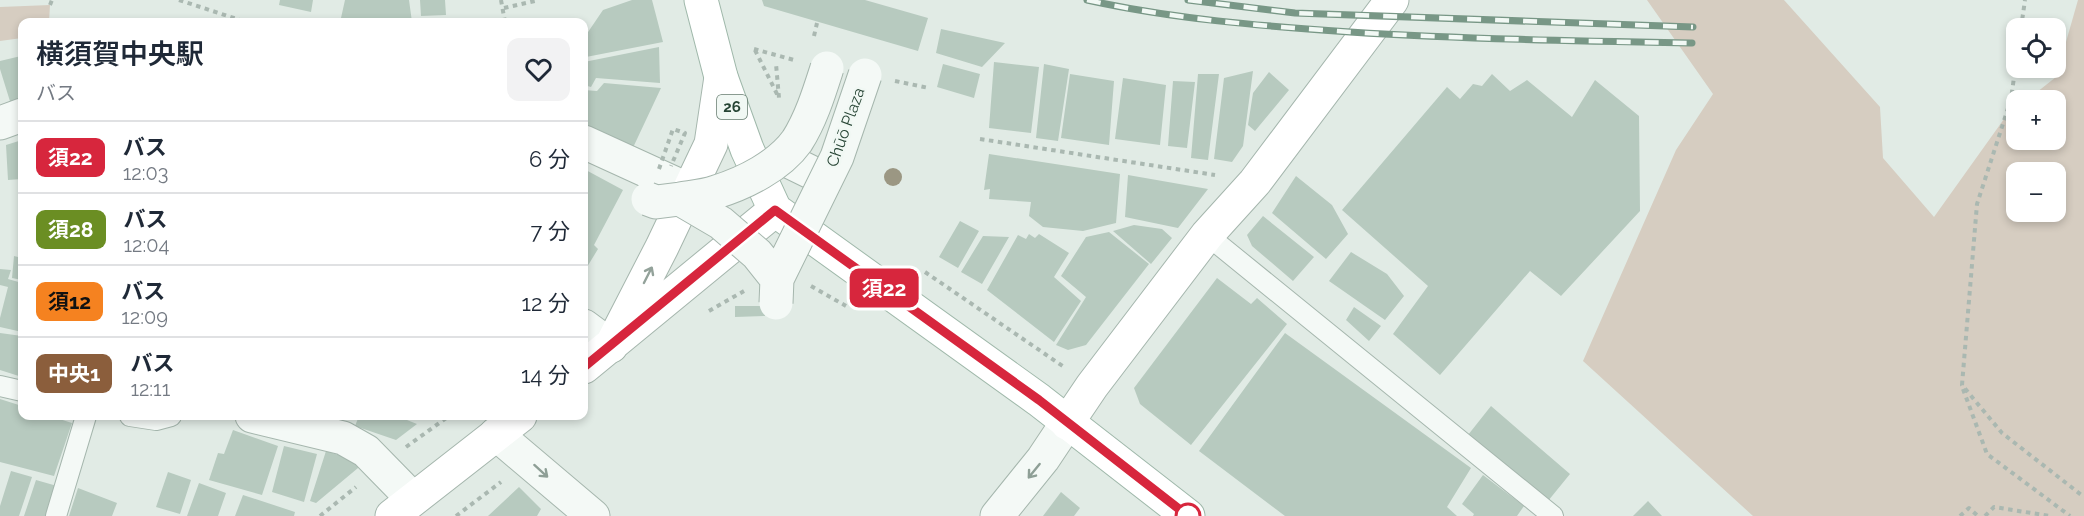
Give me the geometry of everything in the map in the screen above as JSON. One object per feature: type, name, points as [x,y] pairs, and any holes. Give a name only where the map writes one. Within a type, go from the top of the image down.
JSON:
[{"type":"street","name":"26","points":[[701,0],[721,77],[747,149],[775,210],[1039,400],[1188,516]]},
{"type":"street","points":[[997,516],[1043,459],[1092,386],[1207,235],[1255,182],[1392,0]]},
{"type":"street","points":[[672,189],[715,193],[752,177],[782,158],[797,140],[812,110],[813,65]]},
{"type":"street","points":[[611,346],[672,189],[711,144],[721,77]]},
{"type":"street","name":"Chūō Plaza","points":[[776,291],[825,179],[877,77]]},
{"type":"street","points":[[0,123],[18,116]]},
{"type":"street","points":[[588,144],[672,189],[721,223],[757,254],[776,291]]},
{"type":"street","name":"Chūō Plaza","points":[[782,158],[825,179]]},
{"type":"street","points":[[588,364],[775,210]]},
{"type":"street","points":[[588,329],[611,346]]},
{"type":"street","points":[[269,420],[343,438],[366,451],[403,507],[508,424],[530,461],[578,511]]},
{"type":"lane","points":[[1207,235],[1552,516]]},
{"type":"lane","points":[[0,386],[18,390]]},
{"type":"lane","points":[[56,516],[85,420]]},
{"type":"path","points":[[50,5],[52,0]]},
{"type":"path","points":[[179,0],[234,18]]},
{"type":"path","points":[[501,0],[505,18]]},
{"type":"path","points":[[504,8],[539,0]]},
{"type":"path","points":[[2022,18],[2025,0]]},
{"type":"path","points":[[776,64],[779,98],[754,49],[813,65]]},
{"type":"path","points":[[877,77],[929,88]]},
{"type":"path","points":[[2014,78],[2011,99],[1977,204],[1962,385],[1987,454],[2070,516]]},
{"type":"path","points":[[673,129],[685,133],[672,189],[673,129]]},
{"type":"path","points":[[980,139],[1255,182]]},
{"type":"path","points":[[925,272],[1064,368]]},
{"type":"path","points":[[708,311],[750,288],[776,291],[804,282],[855,311]]},
{"type":"path","points":[[1962,385],[2002,433],[2084,497]]},
{"type":"path","points":[[456,516],[530,461]]},
{"type":"path","points":[[1985,516],[1994,507],[2050,516]]},
{"type":"path","points":[[1960,516],[1969,508],[1978,516]]},
{"type":"shaded area","points":[[1647,0],[1784,0],[1880,107],[1883,158],[1934,217],[2006,117],[2006,150],[2066,150],[2066,90],[2040,90],[2055,78],[2066,78],[2066,42],[2078,0],[2084,0],[2084,516],[1753,516],[1583,361],[1676,150],[1713,94]]},
{"type":"shaded area","points":[[50,5],[49,18],[18,18],[18,39],[0,41],[0,7]]},
{"type":"building","points":[[280,0],[313,0],[311,12],[279,5]]},
{"type":"building","points":[[345,0],[409,0],[411,18],[341,18]]},
{"type":"building","points":[[420,0],[445,0],[446,15],[421,16]]},
{"type":"building","points":[[632,0],[652,0],[663,42],[588,57],[588,32],[603,10]]},
{"type":"building","points":[[762,0],[865,0],[928,18],[918,51],[764,6]]},
{"type":"building","points":[[941,29],[1005,43],[982,67],[936,53]]},
{"type":"building","points":[[659,47],[660,83],[596,78],[591,87],[588,86],[588,61]]},
{"type":"building","points":[[18,57],[18,109],[13,111],[0,69],[0,61]]},
{"type":"building","points":[[994,62],[1039,67],[1031,133],[989,128]]},
{"type":"building","points":[[943,64],[980,74],[974,98],[937,87]]},
{"type":"building","points":[[1044,64],[1069,69],[1058,141],[1036,138]]},
{"type":"building","points":[[1253,71],[1243,146],[1232,162],[1214,159],[1224,78]]},
{"type":"building","points":[[1269,72],[1289,90],[1255,131],[1248,125],[1253,93]]},
{"type":"building","points":[[1070,74],[1114,81],[1109,145],[1061,138]]},
{"type":"building","points":[[1198,74],[1219,74],[1208,160],[1191,158]]},
{"type":"building","points":[[1492,74],[1510,91],[1527,80],[1572,117],[1595,80],[1639,116],[1640,211],[1561,296],[1530,271],[1440,375],[1393,334],[1428,286],[1342,210],[1447,87],[1460,99],[1473,84],[1482,86]]},
{"type":"building","points":[[1123,78],[1166,85],[1160,145],[1115,139]]},
{"type":"building","points":[[1173,81],[1195,82],[1187,148],[1168,146]]},
{"type":"building","points":[[604,83],[661,88],[630,154],[588,132],[588,90],[597,91]]},
{"type":"building","points":[[18,141],[18,179],[8,180],[6,145]]},
{"type":"building","points":[[989,154],[1120,174],[1116,223],[1083,231],[1043,227],[1029,216],[1031,202],[989,199],[990,189],[984,190]]},
{"type":"building","points":[[588,171],[623,190],[594,245],[598,249],[588,265]]},
{"type":"building","points":[[1128,175],[1208,189],[1178,228],[1125,217]]},
{"type":"building","points":[[1296,176],[1332,205],[1348,234],[1326,259],[1272,213]]},
{"type":"building","points":[[1263,216],[1314,257],[1293,281],[1252,246],[1247,235]]},
{"type":"building","points":[[960,221],[979,231],[958,268],[939,257]]},
{"type":"building","points":[[1134,225],[1162,229],[1172,238],[1151,264],[1113,231]]},
{"type":"building","points":[[1109,232],[1149,264],[1086,345],[1068,350],[1056,345],[1086,297],[1061,276],[1086,237]]},
{"type":"building","points":[[1029,234],[1035,238],[1039,234],[1069,253],[1054,277],[1081,301],[1054,342],[987,290],[1018,235],[1026,239]]},
{"type":"building","points":[[983,236],[1009,237],[982,284],[961,272]]},
{"type":"building","points":[[1351,252],[1387,274],[1404,296],[1385,320],[1329,281]]},
{"type":"building","points":[[14,256],[18,257],[18,279],[12,278]]},
{"type":"building","points":[[0,269],[11,270],[8,279],[18,282],[18,331],[0,327],[8,287],[0,285]]},
{"type":"building","points":[[1217,278],[1251,304],[1257,298],[1287,324],[1191,445],[1140,404],[1134,388]]},
{"type":"building","points":[[735,306],[766,306],[765,316],[735,317]]},
{"type":"building","points":[[1354,307],[1381,326],[1369,341],[1346,320]]},
{"type":"building","points":[[0,333],[18,335],[18,376],[0,370]]},
{"type":"building","points":[[1285,333],[1471,468],[1447,507],[1457,516],[1285,516],[1199,451]]},
{"type":"building","points":[[0,399],[18,405],[18,420],[63,420],[72,423],[54,476],[0,462]]},
{"type":"building","points":[[1491,406],[1570,474],[1548,501],[1468,435]]},
{"type":"building","points":[[357,420],[407,420],[417,424],[396,440],[355,426]]},
{"type":"building","points":[[233,430],[278,446],[262,495],[209,480],[218,453],[224,454]]},
{"type":"building","points":[[284,446],[317,454],[304,502],[272,492]]},
{"type":"building","points":[[326,451],[357,461],[358,468],[316,503],[310,501]]},
{"type":"building","points":[[11,471],[32,477],[19,516],[0,516],[0,506]]},
{"type":"building","points":[[168,472],[191,480],[180,514],[156,507]]},
{"type":"building","points":[[1483,475],[1524,506],[1517,516],[1473,516],[1474,514],[1462,504]]},
{"type":"building","points":[[36,480],[57,486],[46,516],[24,516]]},
{"type":"building","points":[[199,483],[226,493],[218,516],[187,516]]},
{"type":"building","points":[[519,487],[541,509],[537,516],[488,516]]},
{"type":"building","points":[[78,488],[117,503],[112,516],[69,516]]},
{"type":"building","points":[[1061,492],[1080,508],[1074,516],[1043,516]]},
{"type":"building","points":[[243,495],[295,512],[294,516],[235,516]]},
{"type":"building","points":[[1648,501],[1662,516],[1633,516]]},
{"type":"railway","points":[[1087,0],[1185,17],[1317,30],[1478,38],[1692,43]]},
{"type":"railway","points":[[1188,0],[1295,13],[1693,27]]},
{"type":"bus line","name":"須22","points":[[588,364],[775,210],[1039,400],[1188,516]]}]
